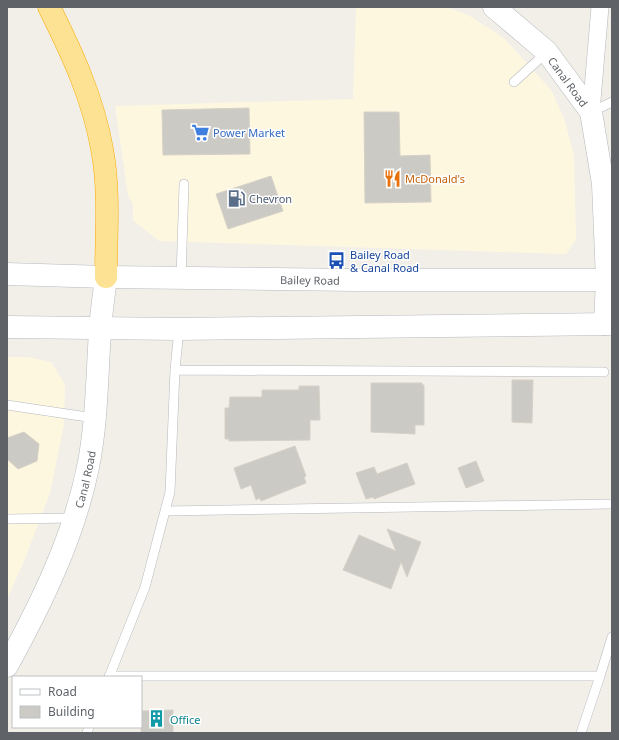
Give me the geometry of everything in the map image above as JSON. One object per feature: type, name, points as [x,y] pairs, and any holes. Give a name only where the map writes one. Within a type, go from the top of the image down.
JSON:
[{"type":"highway","points":[[49,7],[72,54],[93,107],[102,150],[107,190],[106,277]]},
{"type":"main road","name":"Canal Road","points":[[494,7],[547,52],[591,112],[603,184],[609,280],[608,324]]},
{"type":"main road","name":"Bailey Road","points":[[7,274],[182,278],[609,280]]},
{"type":"main road","name":"Canal Road","points":[[7,666],[30,624],[55,569],[74,518],[88,467],[94,418],[100,329],[106,277]]},
{"type":"main road","points":[[7,327],[179,329],[608,324]]},
{"type":"street","points":[[591,112],[600,7]]},
{"type":"lane","points":[[514,82],[547,52]]},
{"type":"lane","points":[[591,112],[612,102]]},
{"type":"lane","points":[[182,278],[184,184]]},
{"type":"lane","points":[[179,329],[175,370],[170,492],[145,587],[109,676],[600,676]]},
{"type":"lane","points":[[175,370],[604,372]]},
{"type":"lane","points":[[7,405],[94,418]]},
{"type":"lane","points":[[165,511],[612,504]]},
{"type":"lane","points":[[7,519],[74,518]]},
{"type":"lane","points":[[581,733],[612,637]]},
{"type":"shaded area","points":[[356,7],[446,7],[468,15],[504,38],[551,90],[564,118],[574,155],[576,239],[566,254],[159,241],[133,220],[133,204],[128,196],[115,106],[353,99]]},
{"type":"shaded area","points":[[7,357],[27,357],[51,362],[65,384],[64,424],[50,493],[24,561],[7,599]]},
{"type":"building","points":[[249,108],[250,154],[163,155],[162,110]]},
{"type":"building","points":[[364,112],[399,112],[400,156],[430,155],[431,202],[365,203]]},
{"type":"building","points":[[271,176],[283,211],[228,229],[216,194]]},
{"type":"building","points":[[512,380],[533,380],[532,423],[512,422]]},
{"type":"building","points":[[371,383],[422,383],[422,385],[424,385],[424,425],[415,425],[415,434],[371,432]]},
{"type":"building","points":[[299,386],[319,386],[320,420],[310,420],[310,440],[229,441],[229,439],[225,439],[225,408],[229,408],[230,397],[262,397],[262,390],[299,390]]},
{"type":"building","points":[[24,432],[39,444],[37,461],[18,469],[7,459],[7,438]]},
{"type":"building","points":[[295,446],[306,476],[304,477],[306,483],[261,501],[260,498],[256,500],[251,485],[241,489],[234,468]]},
{"type":"building","points":[[476,461],[484,481],[466,488],[458,468]]},
{"type":"building","points":[[407,463],[415,484],[374,499],[373,497],[366,499],[356,473],[374,467],[377,474]]},
{"type":"building","points":[[387,529],[421,542],[407,577],[401,562],[391,589],[343,570],[359,535],[396,551]]},
{"type":"building","name":"Office","points":[[173,710],[173,733],[141,733],[142,711]]},
{"type":"place","name":"Power Market","points":[[200,132]]},
{"type":"place","name":"McDonald's","points":[[392,178]]},
{"type":"place","name":"Chevron","points":[[236,198]]},
{"type":"place","name":"Bailey Road & Canal Road","points":[[337,260]]},
{"type":"place","name":"Office","points":[[157,719]]}]
